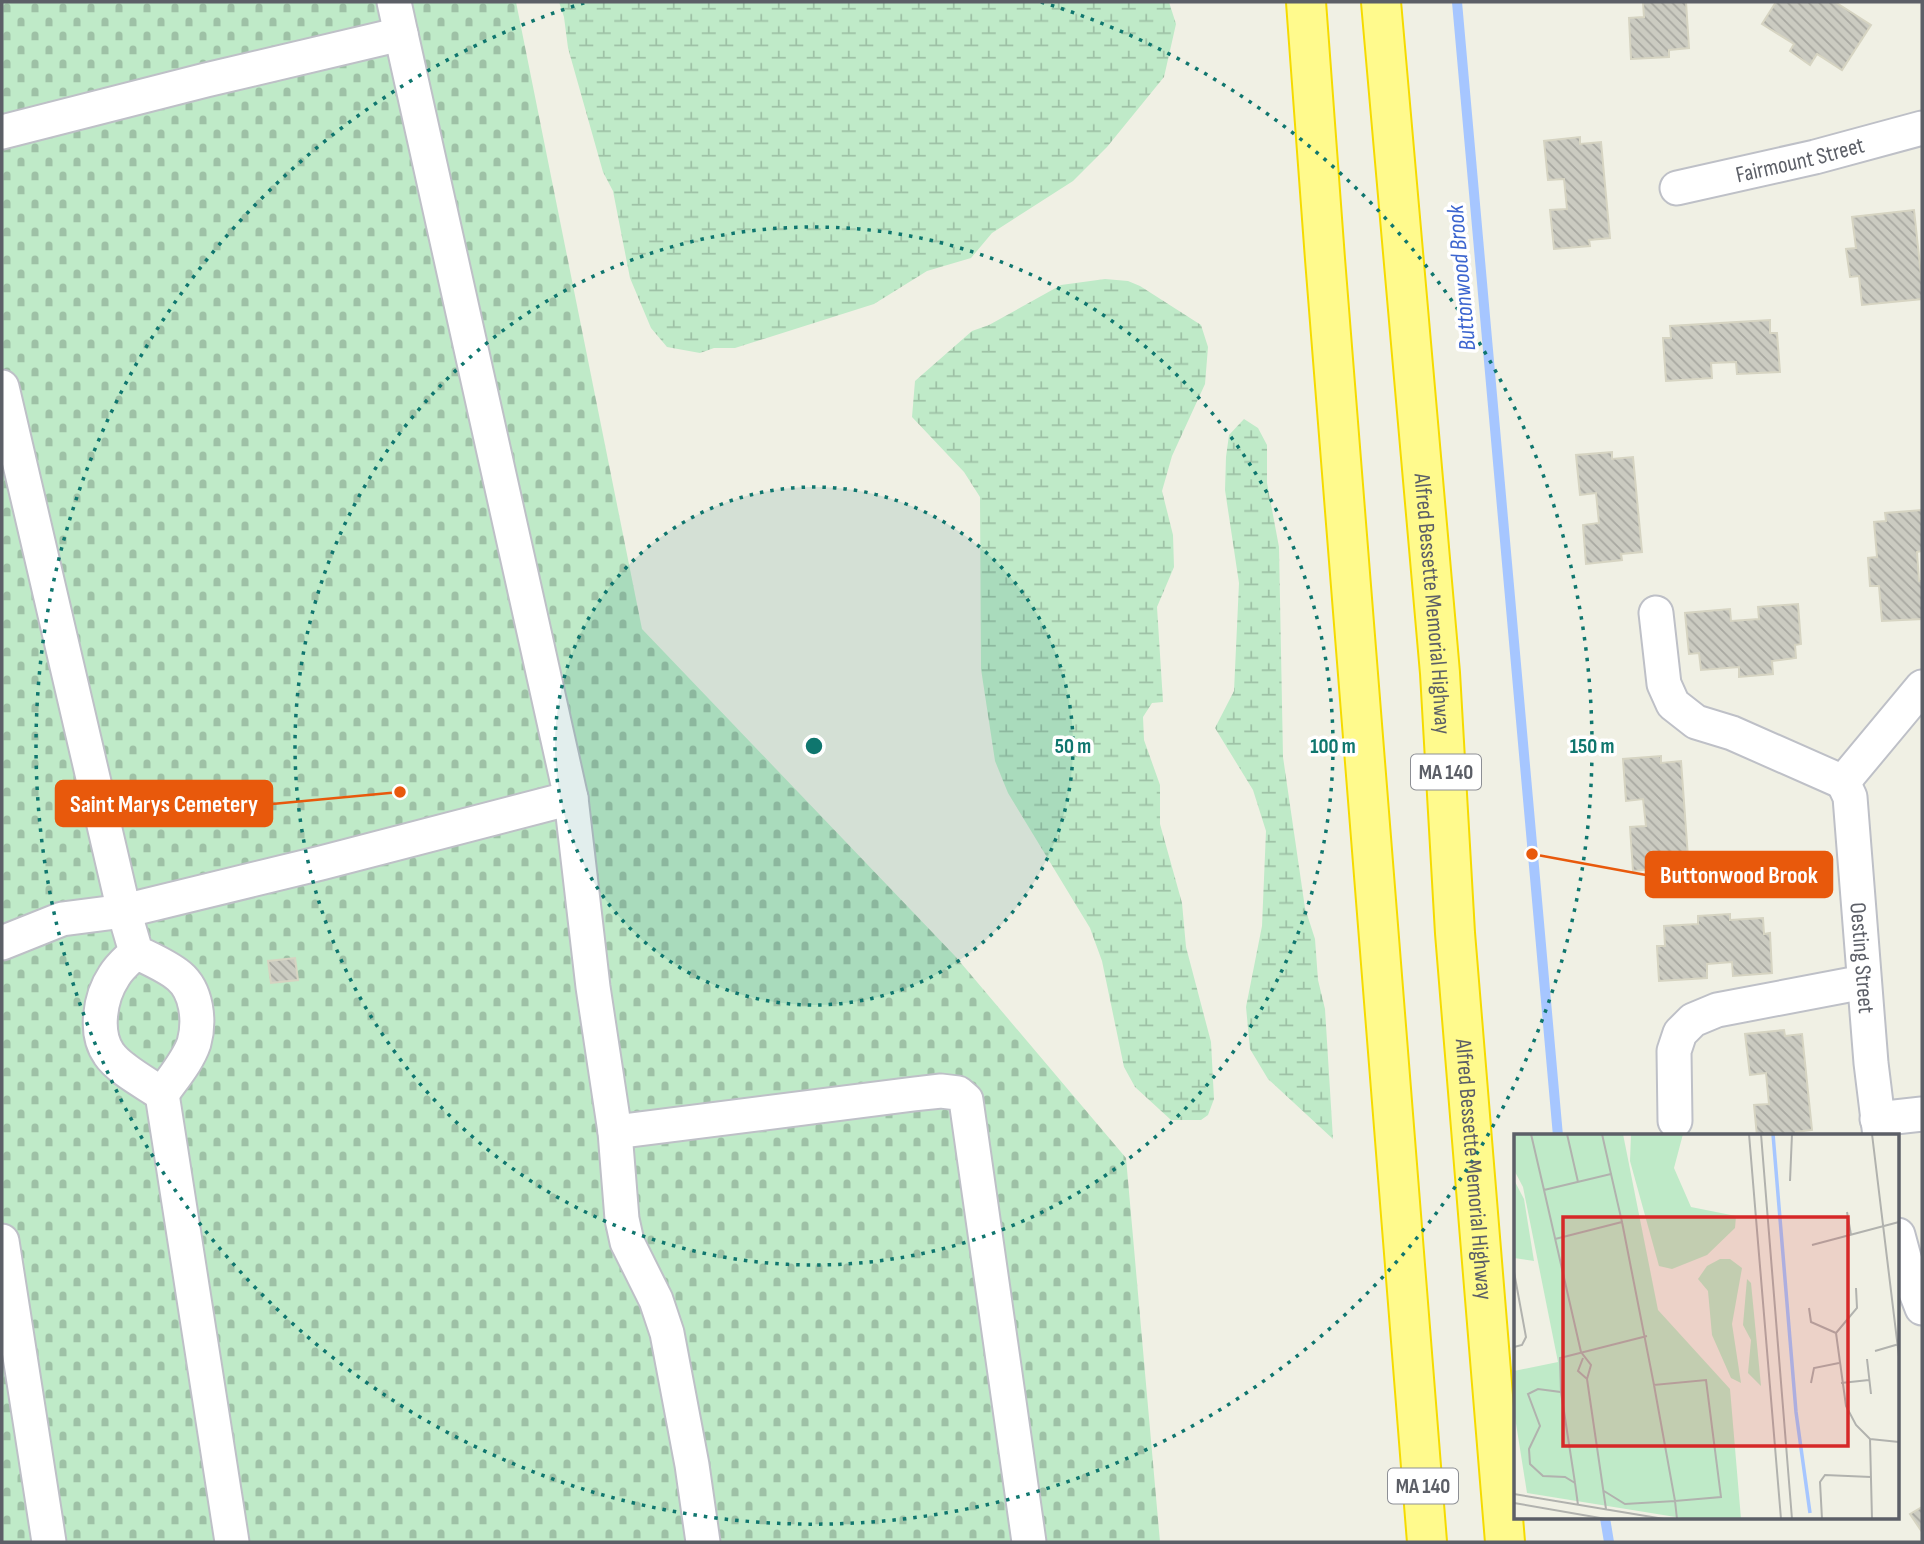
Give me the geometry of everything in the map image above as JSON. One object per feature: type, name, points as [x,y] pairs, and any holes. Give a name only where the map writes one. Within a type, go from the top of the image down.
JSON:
[{"type":"highway","name":"MA 140","points":[[1306,2],[1427,1542]]},
{"type":"highway","name":"Alfred Bessette Memorial Highway","points":[[1381,2],[1435,608],[1455,933],[1505,1542]]},
{"type":"street","points":[[394,2],[571,798],[593,987],[615,1132],[622,1219],[627,1242],[656,1300],[667,1333],[692,1465],[703,1542]]},
{"type":"street","points":[[2,132],[401,34]]},
{"type":"street","name":"Fairmount Street","points":[[1677,188],[1815,157],[1922,128]]},
{"type":"street","points":[[2,387],[124,911],[136,951],[181,977],[194,999],[197,1021],[194,1043],[162,1094],[232,1542]]},
{"type":"street","points":[[1656,613],[1664,684],[1673,704],[1696,722],[1732,733],[1843,782],[1922,687]]},
{"type":"street","name":"Oesting Street","points":[[1843,782],[1850,797],[1878,1128]]},
{"type":"street","points":[[2,943],[62,919],[124,911],[571,798]]},
{"type":"street","points":[[136,951],[113,977],[103,1003],[101,1037],[109,1055],[162,1094]]},
{"type":"street","points":[[1675,1121],[1674,1051],[1680,1033],[1693,1020],[1717,1010],[1864,982]]},
{"type":"street","points":[[615,1132],[941,1091],[958,1093],[967,1100],[1029,1542]]},
{"type":"street","points":[[1878,1128],[1922,1114]]},
{"type":"street","points":[[1899,1239],[1922,1307]]},
{"type":"street","points":[[2,1241],[49,1542]]},
{"type":"green space","points":[[2,2],[516,2],[642,629],[955,956],[1126,1158],[1160,1542],[2,1542]]},
{"type":"green space","points":[[559,2],[1169,2],[1176,24],[1164,77],[1107,147],[1073,181],[992,233],[971,258],[927,271],[874,304],[735,348],[714,348],[700,353],[667,347],[651,328],[630,278],[613,191],[603,172],[568,48]]},
{"type":"green space","points":[[1105,279],[1128,281],[1140,286],[1201,325],[1208,347],[1205,384],[1172,456],[1162,491],[1173,535],[1174,567],[1157,607],[1163,702],[1152,703],[1143,717],[1144,740],[1160,785],[1160,824],[1182,903],[1186,947],[1211,1042],[1214,1099],[1208,1115],[1201,1120],[1171,1120],[1135,1087],[1124,1067],[1102,961],[1090,928],[1008,793],[995,761],[981,669],[980,497],[964,472],[912,417],[915,381],[972,331],[989,325],[1061,285]]},
{"type":"green space","points":[[1244,419],[1258,428],[1267,445],[1267,483],[1279,547],[1283,757],[1305,908],[1315,939],[1318,980],[1325,1009],[1333,1139],[1268,1079],[1250,1049],[1246,1007],[1262,926],[1266,831],[1253,790],[1215,728],[1234,691],[1239,583],[1225,490],[1226,457],[1229,435]]},
{"type":"building","points":[[1643,2],[1686,2],[1689,48],[1669,50],[1669,57],[1631,59],[1629,18],[1644,17]]},
{"type":"building","points":[[1776,2],[1835,2],[1871,25],[1842,70],[1817,54],[1810,65],[1790,51],[1794,44],[1762,24]]},
{"type":"building","points":[[1580,137],[1580,144],[1601,142],[1610,238],[1589,240],[1590,246],[1554,249],[1550,210],[1567,209],[1564,179],[1548,180],[1544,141]]},
{"type":"building","points":[[1914,210],[1922,299],[1862,305],[1859,276],[1850,277],[1846,249],[1856,248],[1852,217]]},
{"type":"building","points":[[1770,320],[1770,333],[1777,333],[1780,372],[1737,374],[1736,362],[1711,363],[1712,378],[1666,381],[1663,338],[1671,338],[1670,326]]},
{"type":"building","points":[[1612,452],[1612,459],[1633,457],[1642,552],[1621,554],[1622,560],[1586,564],[1583,525],[1599,523],[1596,493],[1580,495],[1576,455]]},
{"type":"building","points":[[1922,510],[1922,551],[1917,552],[1919,581],[1922,581],[1922,619],[1882,621],[1879,586],[1870,586],[1868,558],[1877,557],[1874,522],[1886,521],[1885,513]]},
{"type":"building","points":[[1798,604],[1801,644],[1795,645],[1796,658],[1772,661],[1773,674],[1739,677],[1739,667],[1701,670],[1699,653],[1689,654],[1685,613],[1730,609],[1731,621],[1759,619],[1758,607]]},
{"type":"building","points":[[1661,756],[1661,763],[1681,761],[1688,857],[1673,858],[1674,867],[1633,871],[1630,827],[1646,826],[1643,799],[1626,801],[1623,759]]},
{"type":"building","points":[[1730,914],[1730,920],[1763,918],[1764,934],[1770,933],[1772,973],[1733,976],[1732,962],[1707,964],[1707,978],[1659,981],[1657,946],[1665,946],[1664,926],[1698,924],[1698,916]]},
{"type":"building","points":[[295,958],[298,980],[271,983],[268,961]]},
{"type":"building","points":[[1784,1030],[1785,1036],[1802,1034],[1812,1130],[1796,1134],[1757,1134],[1754,1105],[1769,1104],[1766,1073],[1750,1075],[1745,1034]]},
{"type":"building","points":[[1922,1507],[1922,1532],[1910,1514]]},
{"type":"waterway","name":"Buttonwood Brook","points":[[1457,2],[1558,1134]]},
{"type":"waterway","name":"Buttonwood Brook","points":[[1605,1520],[1609,1542]]},
{"type":"place","name":"Saint Marys Cemetery","points":[[400,792]]},
{"type":"place","name":"Buttonwood Brook","points":[[1532,854]]}]
